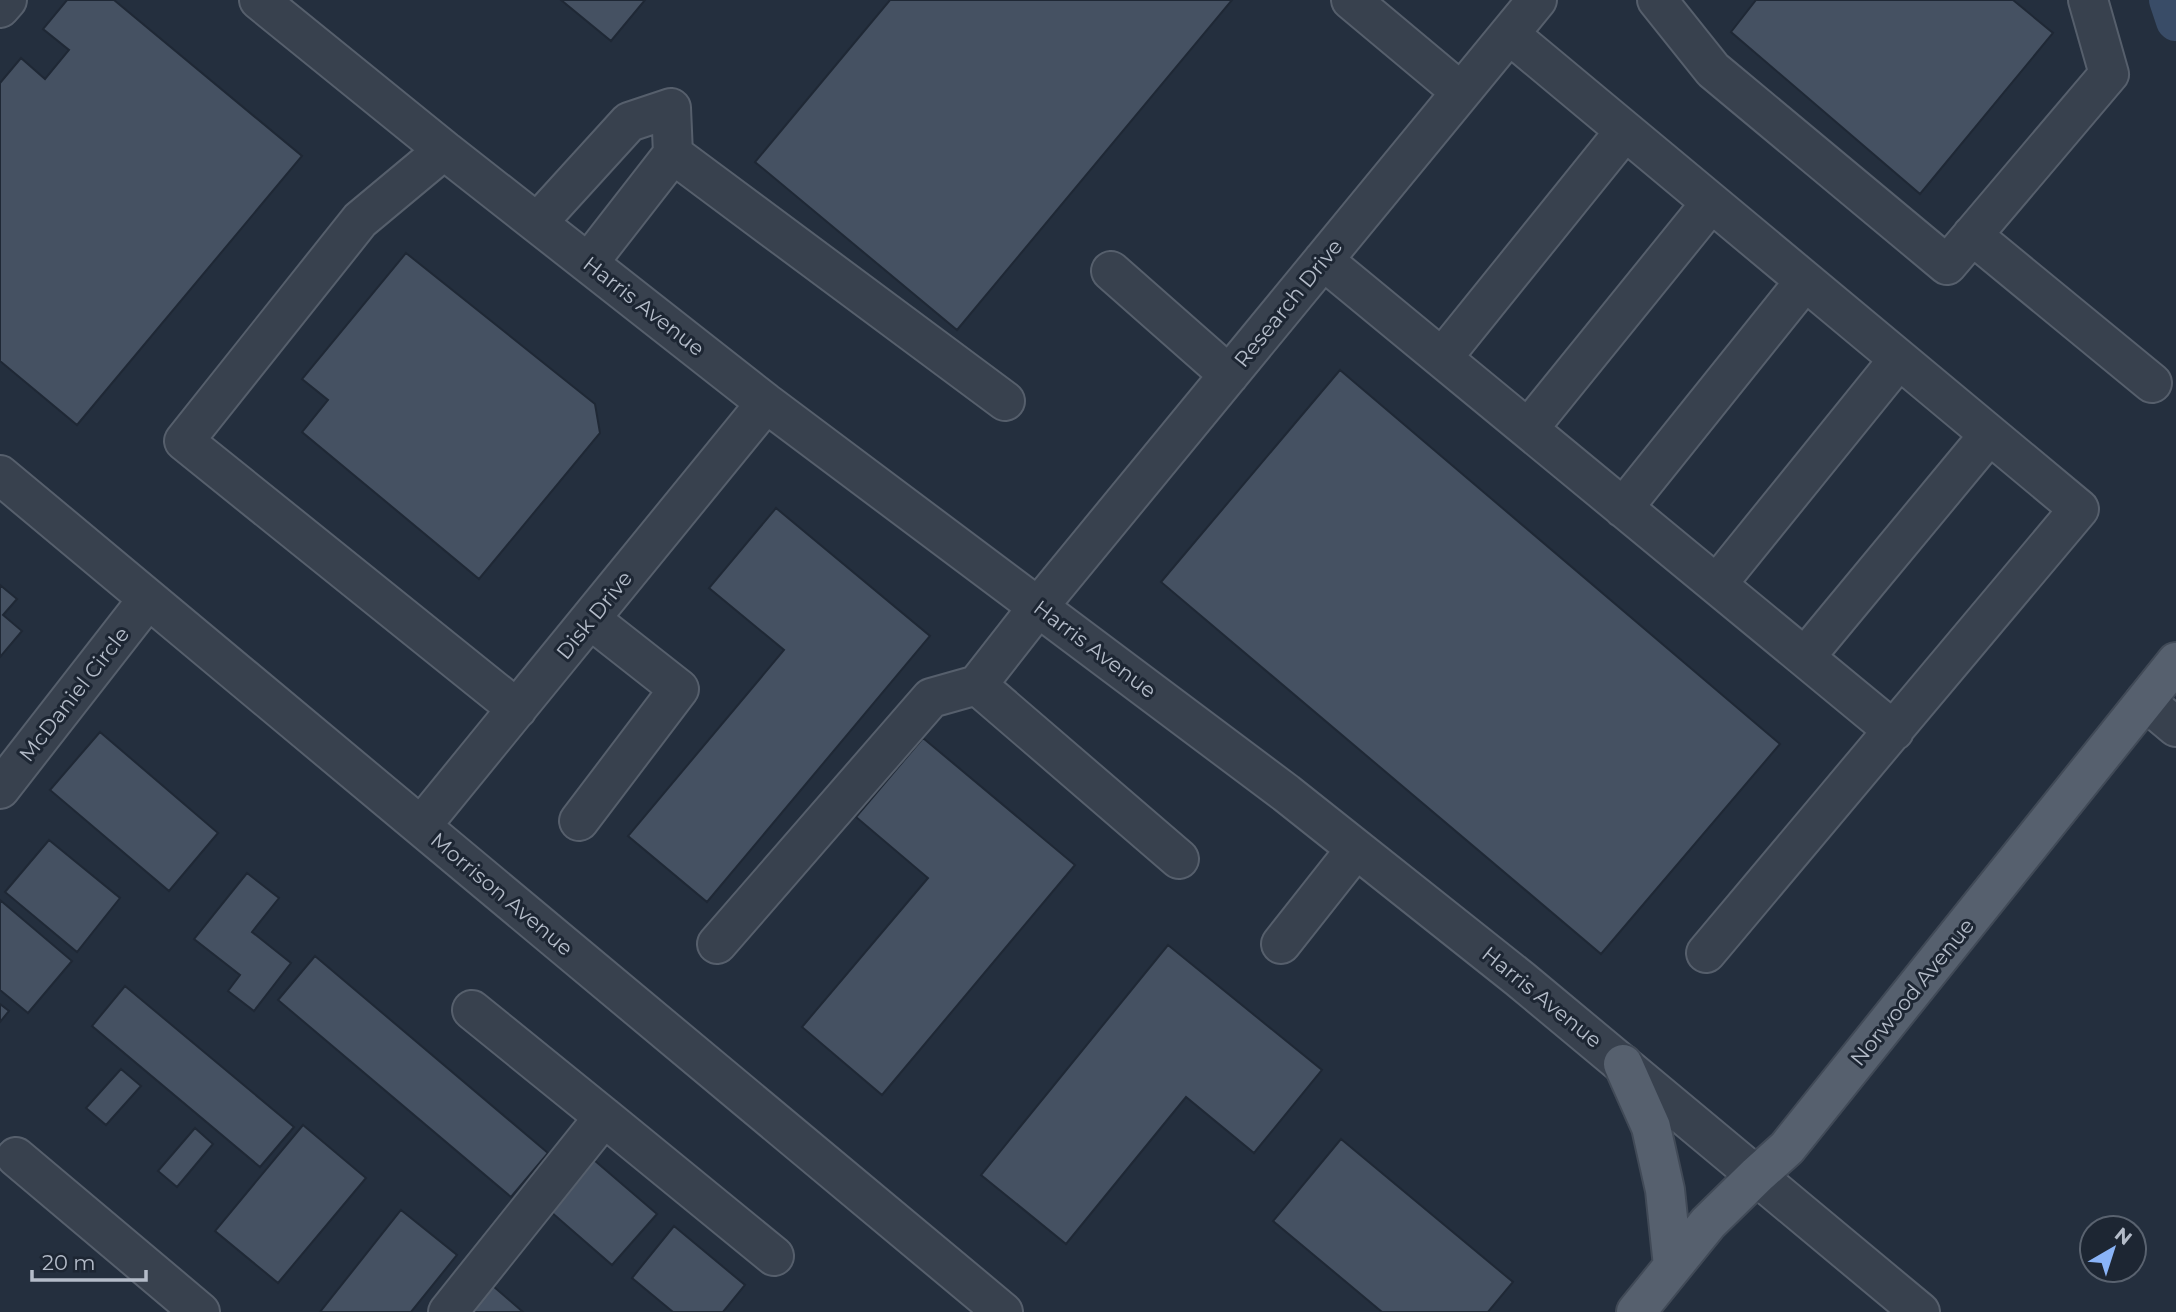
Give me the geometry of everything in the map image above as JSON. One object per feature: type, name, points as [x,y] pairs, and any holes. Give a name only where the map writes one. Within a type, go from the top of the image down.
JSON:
[{"type":"main road","name":"Norwood Avenue","points":[[1636,1312],[1708,1223],[1787,1148],[2176,662]]},
{"type":"main road","points":[[1623,1064],[1651,1127],[1665,1190],[1673,1266]]},
{"type":"street","points":[[0,8],[7,0]]},
{"type":"street","name":"Harris Avenue","points":[[259,0],[444,150],[766,403],[1286,793],[1623,1064],[1920,1312]]},
{"type":"street","points":[[1351,0],[1461,92]]},
{"type":"street","name":"Research Drive","points":[[977,685],[1038,607],[1537,0]]},
{"type":"street","points":[[1657,0],[1713,71],[1947,265],[2109,74],[2088,0]]},
{"type":"street","points":[[1509,34],[2079,509],[1706,953]]},
{"type":"street","points":[[537,223],[629,122],[671,108],[673,154],[589,262]]},
{"type":"street","points":[[1443,358],[1625,131]]},
{"type":"street","points":[[444,150],[360,220],[184,440],[517,709]]},
{"type":"street","points":[[673,154],[1005,401]]},
{"type":"street","points":[[1528,429],[1712,203]]},
{"type":"street","points":[[1972,235],[2152,383]]},
{"type":"street","points":[[1323,260],[1894,731]]},
{"type":"street","points":[[1111,271],[1229,375]]},
{"type":"street","points":[[1623,508],[1805,281]]},
{"type":"street","points":[[1717,584],[1899,359]]},
{"type":"street","name":"Disk Drive","points":[[421,827],[766,403]]},
{"type":"street","points":[[1805,657],[1989,435]]},
{"type":"street","name":"Morrison Avenue","points":[[0,475],[1003,1312]]},
{"type":"street","name":"McDaniel Circle","points":[[0,789],[148,599]]},
{"type":"street","points":[[579,821],[679,689],[590,620]]},
{"type":"street","points":[[717,944],[931,698],[977,685],[1179,859]]},
{"type":"street","points":[[2145,701],[2176,727]]},
{"type":"street","points":[[1281,944],[1356,849]]},
{"type":"street","points":[[472,1010],[774,1256]]},
{"type":"street","points":[[449,1312],[604,1117]]},
{"type":"street","points":[[16,1157],[200,1312]]},
{"type":"building","points":[[67,0],[114,0],[302,156],[77,425],[0,361],[0,83],[21,58],[45,79],[69,50],[43,29]]},
{"type":"building","points":[[561,0],[645,0],[611,41]]},
{"type":"building","points":[[890,0],[1232,0],[957,330],[755,162]]},
{"type":"building","points":[[1756,0],[2013,0],[2053,33],[1920,194],[1731,32]]},
{"type":"building","points":[[406,253],[595,404],[600,433],[479,579],[302,432],[328,400],[302,379]]},
{"type":"building","points":[[1340,370],[1780,744],[1601,954],[1161,582]]},
{"type":"building","points":[[776,508],[930,636],[707,902],[628,836],[784,650],[709,588]]},
{"type":"building","points":[[0,585],[17,599],[3,615],[22,631],[0,657]]},
{"type":"building","points":[[100,732],[218,833],[169,891],[50,790]]},
{"type":"building","points":[[923,738],[1075,865],[882,1095],[802,1027],[928,878],[856,817]]},
{"type":"building","points":[[49,840],[120,898],[77,952],[5,892]]},
{"type":"building","points":[[247,873],[279,898],[252,932],[291,963],[254,1011],[228,991],[240,975],[194,939]]},
{"type":"building","points":[[0,900],[72,961],[28,1013],[0,990]]},
{"type":"building","points":[[1168,945],[1322,1070],[1254,1153],[1186,1097],[1066,1244],[981,1175]]},
{"type":"building","points":[[315,956],[548,1153],[511,1197],[278,1000]]},
{"type":"building","points":[[125,986],[294,1127],[260,1167],[92,1026]]},
{"type":"building","points":[[0,1004],[9,1011],[0,1022]]},
{"type":"building","points":[[121,1069],[141,1086],[106,1125],[86,1108]]},
{"type":"building","points":[[303,1125],[366,1178],[278,1283],[215,1231]]},
{"type":"building","points":[[195,1128],[213,1144],[177,1187],[158,1171]]},
{"type":"building","points":[[1341,1139],[1513,1282],[1488,1312],[1382,1312],[1273,1221]]},
{"type":"building","points":[[587,1154],[657,1214],[612,1265],[543,1205]]},
{"type":"building","points":[[401,1210],[457,1255],[411,1312],[320,1312]]},
{"type":"building","points":[[674,1226],[745,1285],[723,1312],[673,1312],[632,1278]]},
{"type":"building","points":[[493,1286],[523,1312],[471,1312]]},
{"type":"waterway","points":[[2169,0],[2176,21]]}]
